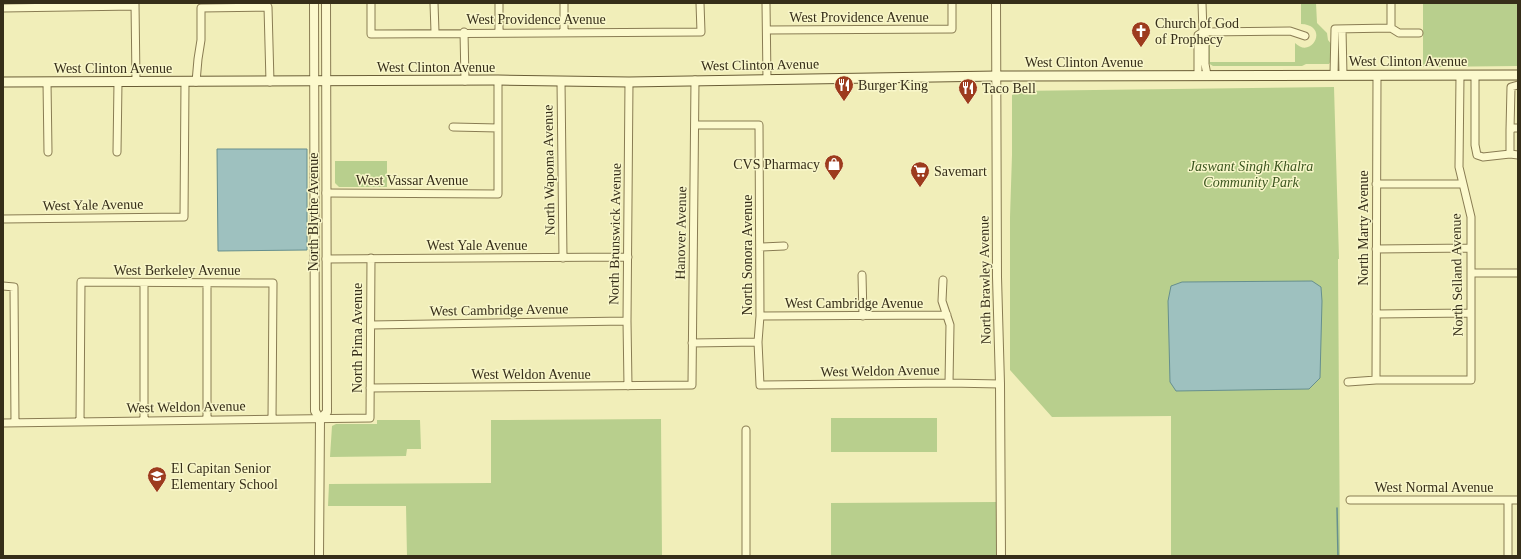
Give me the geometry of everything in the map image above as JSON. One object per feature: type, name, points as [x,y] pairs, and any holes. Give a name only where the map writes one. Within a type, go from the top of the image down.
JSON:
[{"type":"main road","name":"West Clinton Avenue","points":[[3,82],[498,80],[629,82],[996,76],[1518,75]]},
{"type":"street","name":"North Blythe Avenue","points":[[314,3],[315,411],[320,419],[319,556]]},
{"type":"street","name":"North Blythe Avenue","points":[[320,419],[326,412],[326,3]]},
{"type":"street","name":"West Providence Avenue","points":[[371,3],[371,34],[435,32],[701,32],[700,3]]},
{"type":"street","points":[[434,3],[435,32]]},
{"type":"street","points":[[499,3],[499,32]]},
{"type":"street","points":[[564,3],[564,32]]},
{"type":"street","points":[[766,3],[767,80]]},
{"type":"street","name":"West Providence Avenue","points":[[767,30],[952,29],[952,3]]},
{"type":"street","name":"North Brawley Avenue","points":[[996,3],[997,276],[1000,384],[1001,556]]},
{"type":"street","points":[[1202,3],[1205,64],[1203,75]]},
{"type":"street","points":[[1391,3],[1391,28]]},
{"type":"street","points":[[3,8],[135,4],[136,81]]},
{"type":"street","points":[[196,82],[201,40],[201,8],[268,7],[270,82]]},
{"type":"street","points":[[1338,75],[1335,29],[1391,28],[1399,33],[1419,33]]},
{"type":"street","points":[[1338,75],[1342,29]]},
{"type":"street","points":[[1203,32],[1290,31],[1304,36]]},
{"type":"street","points":[[464,32],[466,81]]},
{"type":"street","points":[[1475,75],[1476,155],[1483,157],[1510,154],[1518,155]]},
{"type":"street","name":"North Marty Avenue","points":[[1376,380],[1377,76]]},
{"type":"street","name":"North Selland Avenue","points":[[1376,380],[1471,380],[1471,217],[1459,167],[1460,76]]},
{"type":"street","points":[[453,127],[498,128],[498,80]]},
{"type":"street","name":"Hanover Avenue","points":[[692,385],[695,80]]},
{"type":"street","name":"North Wapoma Avenue","points":[[561,81],[563,258]]},
{"type":"street","points":[[47,82],[48,152]]},
{"type":"street","points":[[117,152],[118,82]]},
{"type":"street","name":"West Yale Avenue","points":[[3,219],[184,217],[185,82]]},
{"type":"street","name":"North Brunswick Avenue","points":[[628,386],[627,322],[629,82]]},
{"type":"street","points":[[1510,154],[1512,87],[1518,85]]},
{"type":"street","name":"North Sonora Avenue","points":[[695,125],[759,125],[760,316],[758,342],[760,385]]},
{"type":"street","name":"West Vassar Avenue","points":[[326,193],[498,194],[498,128]]},
{"type":"street","points":[[1510,130],[1513,128],[1518,128]]},
{"type":"street","points":[[1376,184],[1463,184]]},
{"type":"street","points":[[760,247],[784,246]]},
{"type":"street","points":[[1376,249],[1471,248]]},
{"type":"street","name":"West Yale Avenue","points":[[326,258],[628,257]]},
{"type":"street","name":"North Pima Avenue","points":[[370,418],[372,325],[371,258]]},
{"type":"street","points":[[1471,273],[1518,273]]},
{"type":"street","points":[[862,275],[863,316]]},
{"type":"street","points":[[943,280],[942,301],[950,325],[949,383]]},
{"type":"street","name":"West Berkeley Avenue","points":[[80,422],[81,282],[273,284],[272,419]]},
{"type":"street","points":[[144,283],[144,421]]},
{"type":"street","points":[[207,283],[207,420]]},
{"type":"street","points":[[3,286],[14,287],[15,423]]},
{"type":"street","points":[[1376,314],[1471,313]]},
{"type":"street","name":"West Cambridge Avenue","points":[[760,316],[947,315]]},
{"type":"street","name":"West Cambridge Avenue","points":[[372,325],[627,322]]},
{"type":"street","points":[[692,343],[758,342]]},
{"type":"street","points":[[1348,382],[1376,380]]},
{"type":"street","name":"West Weldon Avenue","points":[[760,385],[949,383],[1000,384]]},
{"type":"street","name":"West Weldon Avenue","points":[[370,388],[692,385]]},
{"type":"street","name":"West Weldon Avenue","points":[[3,423],[370,418]]},
{"type":"street","points":[[746,430],[746,556]]},
{"type":"street","name":"West Normal Avenue","points":[[1350,500],[1518,500]]},
{"type":"street","points":[[1508,500],[1508,556]]},
{"type":"green space","points":[[1301,3],[1316,3],[1317,23],[1327,33],[1328,40],[1332,45],[1332,59],[1329,64],[1306,64],[1302,66],[1213,66],[1208,63],[1207,39],[1210,40],[1210,62],[1295,62],[1295,43],[1301,47],[1307,47],[1312,45],[1316,35],[1315,30],[1310,26],[1301,24]]},
{"type":"green space","points":[[1423,3],[1518,3],[1518,66],[1423,67]]},
{"type":"green space","name":"Jaswant Singh Khalra Community Park","points":[[1334,87],[1338,259],[1340,556],[1171,556],[1171,416],[1052,417],[1010,370],[1012,95],[1016,91]]},
{"type":"green space","points":[[335,161],[387,161],[387,187],[339,187],[335,183]]},
{"type":"green space","points":[[831,418],[937,418],[937,452],[831,452]]},
{"type":"green space","points":[[661,419],[662,556],[407,556],[406,506],[328,506],[329,484],[491,483],[491,420]]},
{"type":"green space","points":[[377,420],[420,420],[421,449],[407,449],[406,456],[330,457],[332,426],[336,424],[377,424]]},
{"type":"green space","points":[[996,502],[996,556],[831,556],[831,503]]},
{"type":"water","points":[[217,149],[307,149],[307,250],[218,251]]},
{"type":"water","points":[[1312,281],[1321,287],[1320,378],[1309,389],[1176,391],[1170,382],[1168,301],[1171,286],[1182,282]]},
{"type":"waterway","points":[[1337,508],[1338,556]]},
{"type":"place","name":"Church of God of Prophecy","points":[[1141,48]]},
{"type":"place","name":"Burger King","points":[[844,102]]},
{"type":"place","name":"Taco Bell","points":[[968,105]]},
{"type":"place","name":"CVS Pharmacy","points":[[834,181]]},
{"type":"place","name":"Savemart","points":[[920,188]]},
{"type":"place","name":"El Capitan Senior Elementary School","points":[[157,493]]}]
